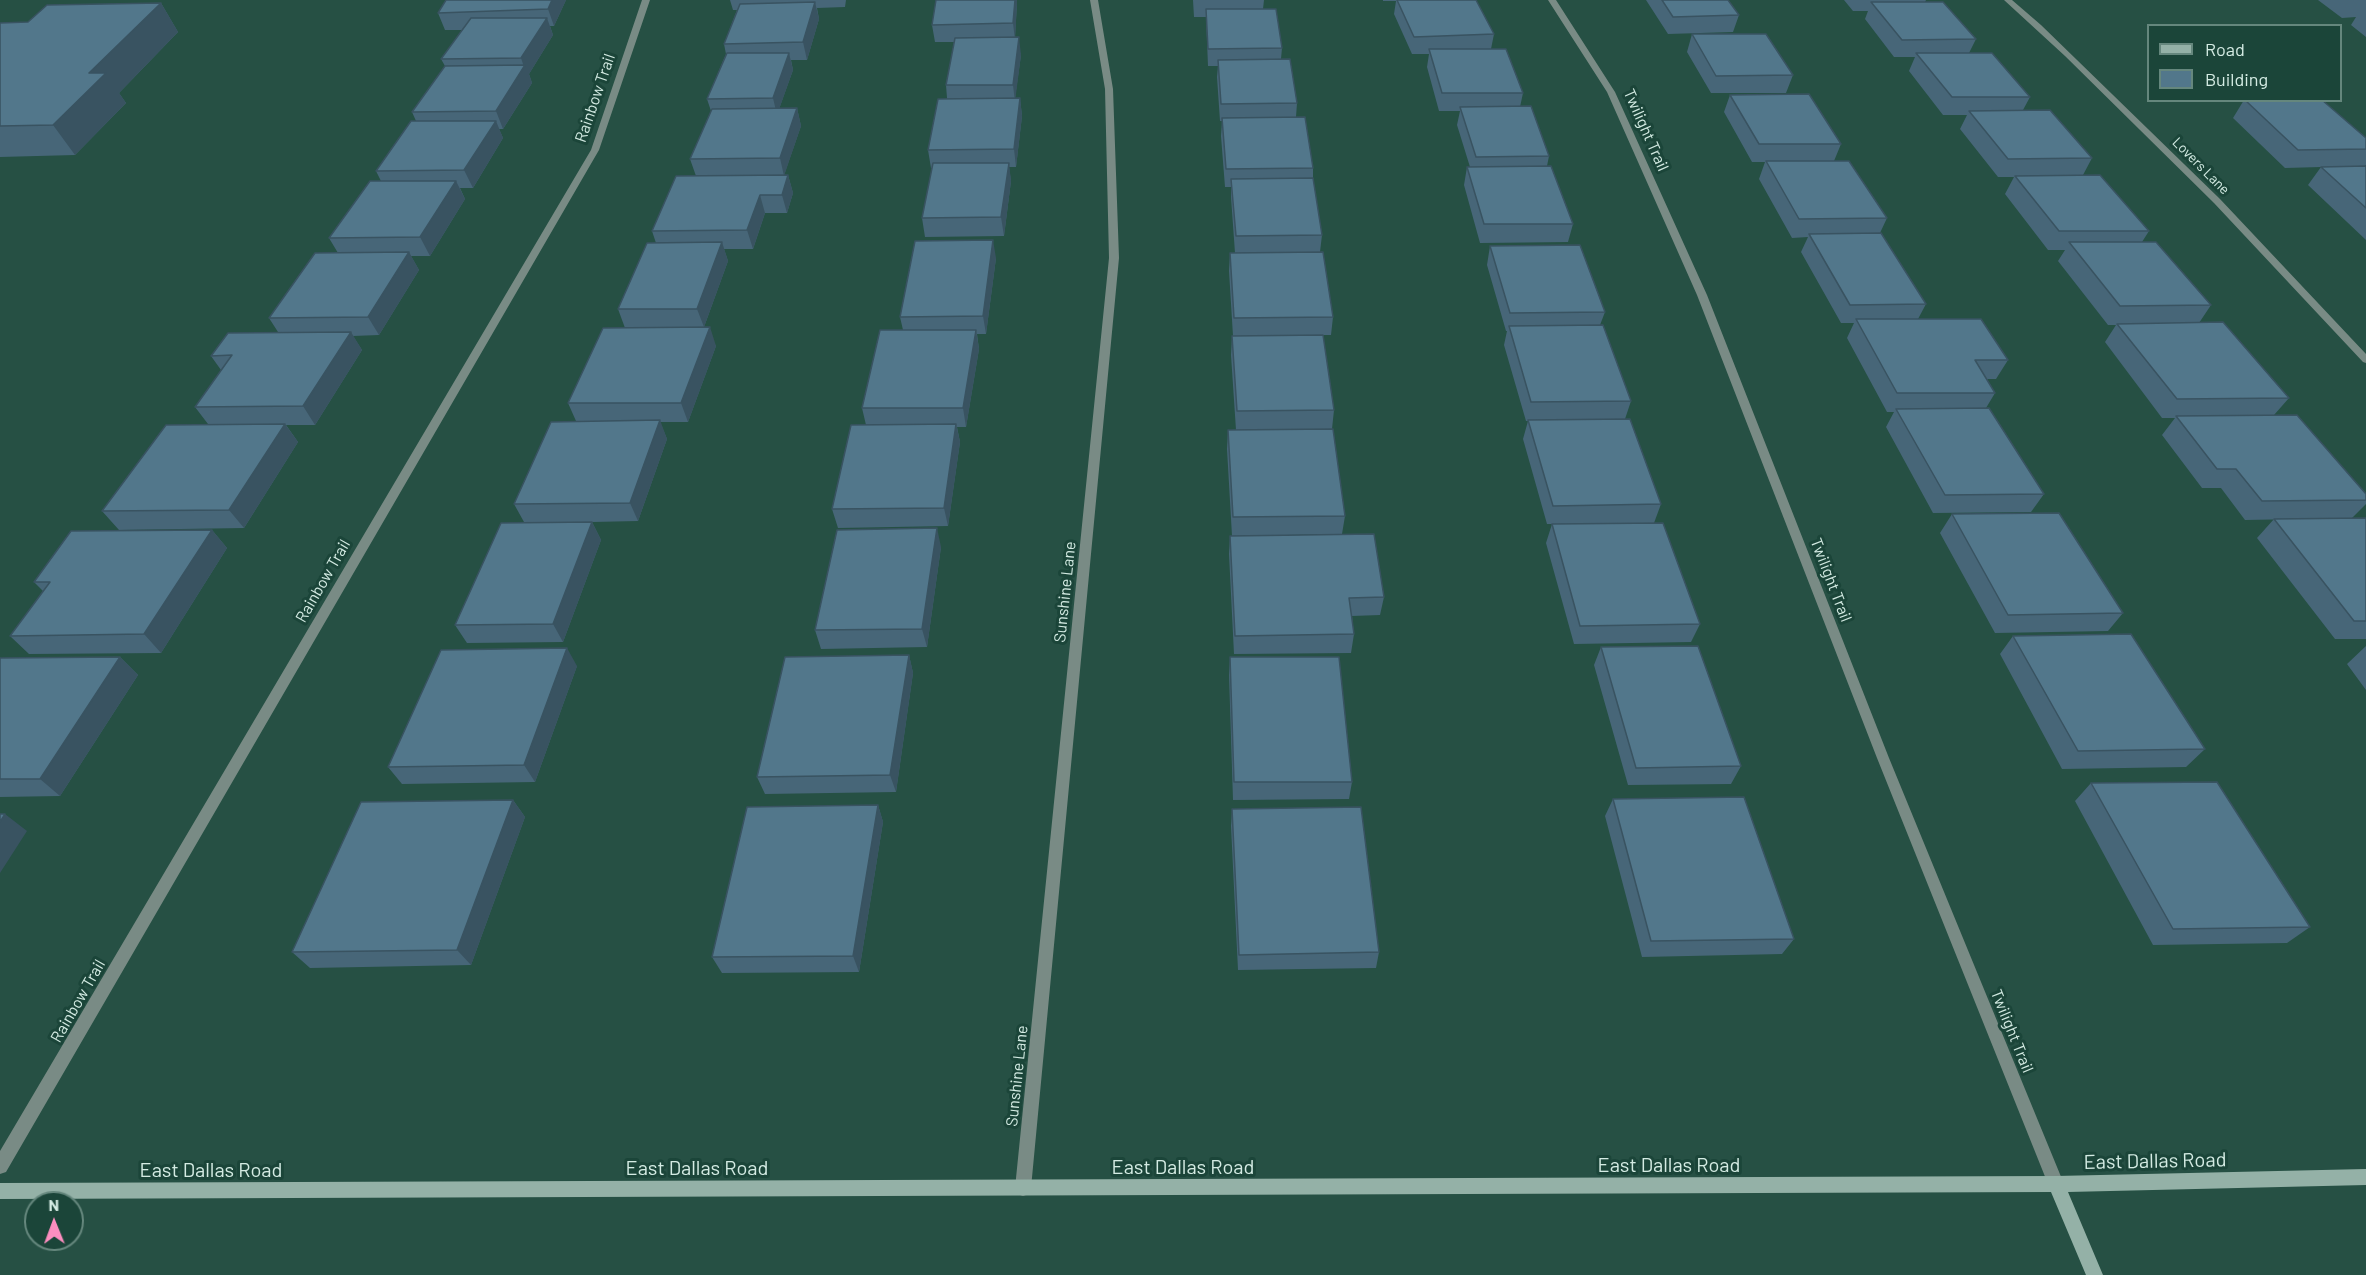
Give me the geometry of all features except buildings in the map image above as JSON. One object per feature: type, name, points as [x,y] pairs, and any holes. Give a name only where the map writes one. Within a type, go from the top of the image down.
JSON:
[{"type":"main road","name":"East Dallas Road","points":[[0,1191],[2056,1184],[2366,1177]]},
{"type":"main road","points":[[2056,1184],[2095,1275]]},
{"type":"street","name":"Rainbow Trail","points":[[0,1166],[595,150],[646,0]]},
{"type":"street","name":"Sunshine Lane","points":[[1023,1188],[1114,258],[1109,89],[1094,0]]},
{"type":"street","name":"Twilight Trail","points":[[1552,0],[1611,92],[1702,295],[1883,758],[2056,1184]]},
{"type":"street","name":"Lovers Lane","points":[[2008,0],[2038,25],[2177,160],[2288,273],[2366,360]]}]
